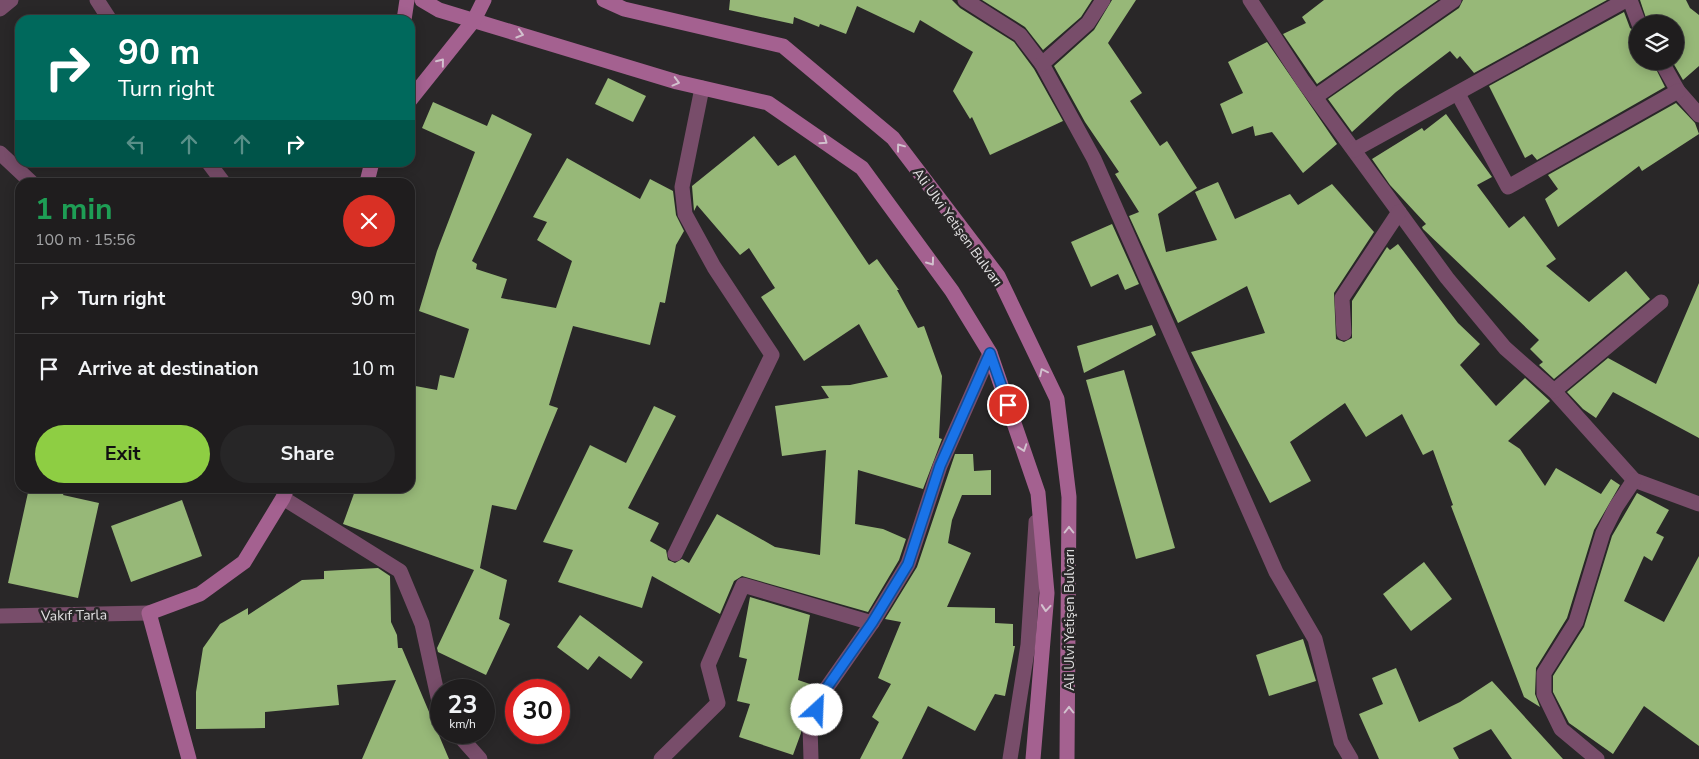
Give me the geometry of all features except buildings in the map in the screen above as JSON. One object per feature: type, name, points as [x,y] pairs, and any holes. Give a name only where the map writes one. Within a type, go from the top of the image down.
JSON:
[{"type":"main road","points":[[405,15],[407,0]]},
{"type":"main road","points":[[422,0],[439,10],[668,80],[768,103],[862,168],[952,291],[990,353],[1038,493],[1047,593],[1033,759]]},
{"type":"main road","points":[[415,94],[474,20],[484,0]]},
{"type":"main road","name":"Ali Ulvi Yetişen Bulvarı","points":[[604,0],[624,10],[783,46],[893,138],[998,276],[1057,399],[1069,497],[1067,759]]},
{"type":"main road","points":[[189,759],[149,613],[200,594],[244,562],[285,493]]},
{"type":"street","points":[[0,9],[11,0]]},
{"type":"street","points":[[97,0],[107,15]]},
{"type":"street","points":[[964,0],[1020,35],[1042,64],[1094,159],[1149,282],[1172,341],[1276,572],[1315,639],[1341,742],[1351,759]]},
{"type":"street","points":[[1042,64],[1088,23],[1103,0]]},
{"type":"street","points":[[1250,0],[1315,97],[1447,278],[1505,348],[1554,391],[1634,480],[1699,504]]},
{"type":"street","points":[[1315,97],[1454,0]]},
{"type":"street","points":[[1354,150],[1628,0],[1635,15]]},
{"type":"street","points":[[1666,70],[1678,91],[1699,115]]},
{"type":"street","points":[[675,554],[772,355],[714,267],[686,214],[682,187],[702,88]]},
{"type":"street","points":[[1458,94],[1508,187],[1678,91]]},
{"type":"street","points":[[0,153],[27,178]]},
{"type":"street","points":[[212,167],[221,178]]},
{"type":"street","points":[[1344,333],[1342,298],[1399,212]]},
{"type":"street","points":[[1554,391],[1662,302]]},
{"type":"street","points":[[811,759],[810,726],[823,693],[872,623],[908,564],[940,466],[990,353]]},
{"type":"street","points":[[1597,759],[1561,728],[1544,694],[1544,673],[1576,622],[1604,532],[1616,507],[1634,480]]},
{"type":"street","points":[[285,493],[400,572],[422,624],[434,679]]},
{"type":"street","points":[[1010,759],[1028,645],[1038,493]]},
{"type":"street","points":[[661,759],[718,703],[708,665],[744,585],[872,623]]},
{"type":"street","name":"Vakıf Tarla","points":[[0,616],[149,613]]},
{"type":"street","points":[[467,744],[480,759]]},
{"type":"route","points":[[817,710],[823,693],[872,623],[908,564],[940,466],[990,353],[1008,405]]}]
